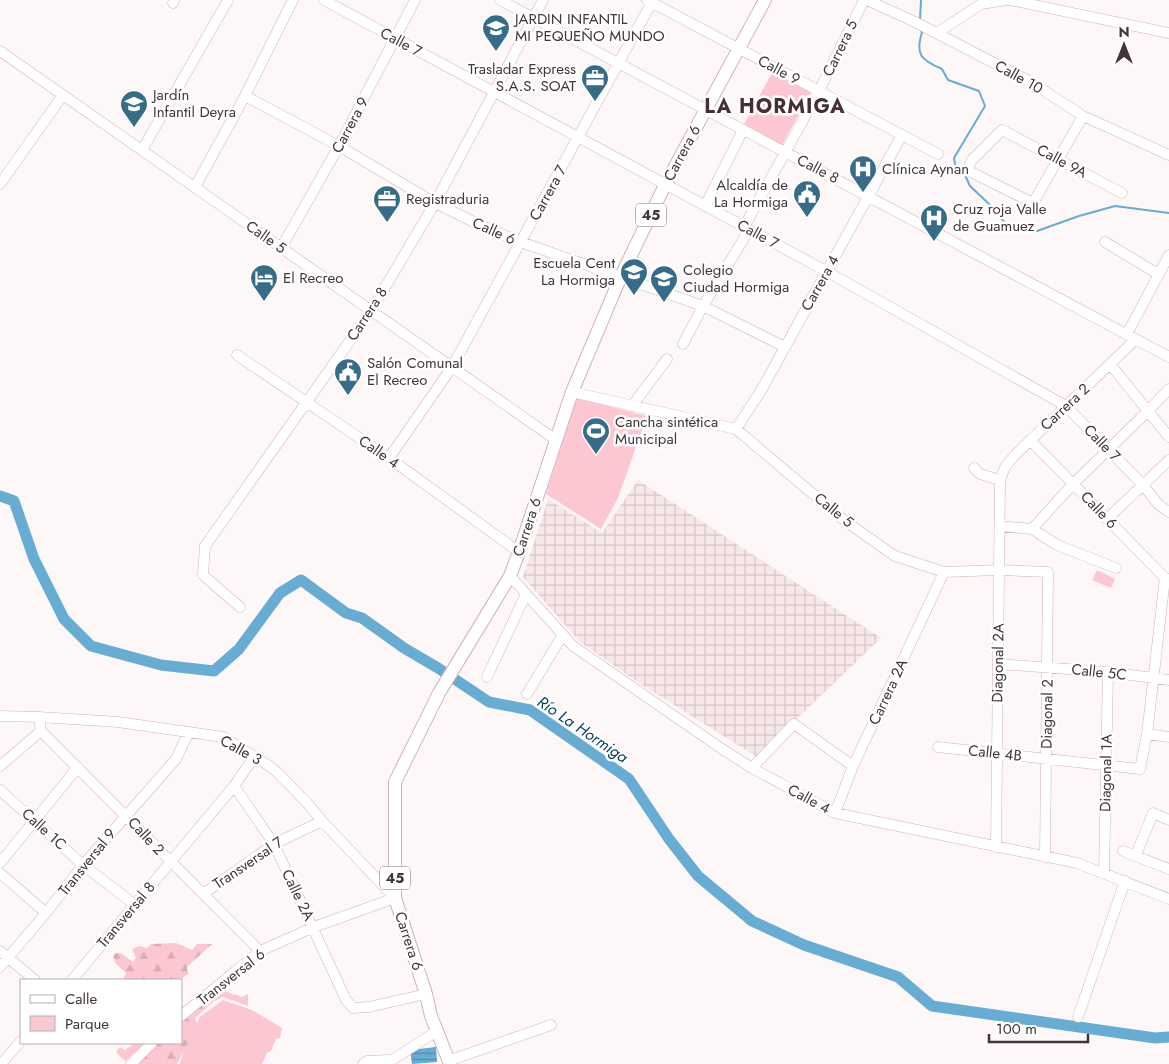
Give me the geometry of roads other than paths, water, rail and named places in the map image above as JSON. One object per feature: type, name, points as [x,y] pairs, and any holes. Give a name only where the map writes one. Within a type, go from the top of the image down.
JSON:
[{"type":"main road","name":"Carrera 6","points":[[449,1062],[437,1031],[395,898],[395,782],[438,693],[510,576],[572,392],[621,276],[665,185],[765,0]]},
{"type":"street","points":[[142,150],[228,0]]},
{"type":"street","points":[[195,187],[245,96],[293,0]]},
{"type":"street","name":"Calle 7","points":[[324,0],[826,271],[1066,406],[1143,485],[1158,504],[1169,512]]},
{"type":"street","name":"Carrera 9","points":[[281,248],[339,146],[415,0]]},
{"type":"street","name":"Calle 8","points":[[500,0],[1132,337]]},
{"type":"street","name":"Carrera 8","points":[[240,607],[203,575],[205,546],[371,311],[435,203],[543,0]]},
{"type":"street","name":"Calle 10","points":[[866,0],[920,24],[1029,81],[1083,116],[1169,155]]},
{"type":"street","name":"Carrera 5","points":[[683,344],[747,228],[866,0]]},
{"type":"street","points":[[937,33],[981,4],[1006,0]]},
{"type":"street","points":[[1010,0],[1169,33]]},
{"type":"street","name":"Calle 9","points":[[651,1],[938,154]]},
{"type":"street","name":"Carrera 7","points":[[389,458],[452,367],[579,138],[651,1]]},
{"type":"street","name":"Calle 5","points":[[0,51],[556,440]]},
{"type":"street","points":[[0,184],[63,95]]},
{"type":"street","name":"Calle 6","points":[[245,96],[339,146],[435,203],[478,224],[521,242],[703,306],[785,347]]},
{"type":"street","points":[[1058,159],[1083,116]]},
{"type":"street","points":[[705,206],[743,130]]},
{"type":"street","name":"Calle 9A","points":[[1058,159],[1033,203],[967,170],[972,160],[1002,130],[1058,159],[1122,193]]},
{"type":"street","name":"Carrera 4","points":[[736,429],[762,389],[902,135]]},
{"type":"street","points":[[1105,242],[1158,274]]},
{"type":"street","name":"Carrera 2","points":[[1000,480],[1005,467],[1030,440],[1110,364],[1132,337],[1158,274],[1169,254]]},
{"type":"street","points":[[1132,337],[1169,357]]},
{"type":"street","name":"Calle 4","points":[[237,355],[389,458],[519,552]]},
{"type":"street","points":[[632,406],[667,359]]},
{"type":"street","points":[[1110,364],[1169,437]]},
{"type":"street","points":[[1032,529],[1073,484],[1169,389]]},
{"type":"street","points":[[572,392],[736,429]]},
{"type":"street","name":"Calle 5","points":[[736,429],[845,521],[894,556],[944,572]]},
{"type":"street","name":"Calle 6","points":[[1030,440],[1167,579]]},
{"type":"street","points":[[1108,520],[1169,460]]},
{"type":"street","points":[[974,468],[980,474],[1000,480]]},
{"type":"street","name":"Diagonal 2A","points":[[996,847],[1000,480]]},
{"type":"street","points":[[1000,526],[1032,529],[1057,545],[1116,568]]},
{"type":"street","points":[[944,572],[999,570]]},
{"type":"street","name":"Diagonal 2","points":[[999,570],[1048,572],[1045,856]]},
{"type":"street","name":"Carrera 2A","points":[[835,813],[853,766],[944,572]]},
{"type":"street","name":"Calle 4","points":[[510,576],[573,646],[752,768],[835,813],[1076,863],[1169,899]]},
{"type":"street","points":[[1167,579],[1164,632],[1153,678],[1146,734],[1169,737]]},
{"type":"street","points":[[487,677],[526,594]]},
{"type":"street","points":[[527,694],[562,636]]},
{"type":"street","name":"Calle 5C","points":[[998,664],[1108,672],[1169,680]]},
{"type":"street","name":"Diagonal 1A","points":[[1104,873],[1108,672]]},
{"type":"street","name":"Calle 3","points":[[0,716],[118,722],[222,737],[278,773],[395,898]]},
{"type":"street","points":[[0,766],[42,731],[39,717]]},
{"type":"street","points":[[752,768],[794,724],[853,766]]},
{"type":"street","name":"Calle 2","points":[[42,731],[260,951]]},
{"type":"street","name":"Transversal 9","points":[[0,967],[46,913],[83,865],[176,759],[189,732]]},
{"type":"street","name":"Calle 4B","points":[[938,747],[1140,769],[1146,734]]},
{"type":"street","name":"Transversal 8","points":[[73,979],[234,786],[254,756]]},
{"type":"street","points":[[0,863],[78,767]]},
{"type":"street","name":"Calle 2A","points":[[234,786],[274,844],[314,927],[346,1000],[353,1008],[369,1007],[426,994]]},
{"type":"street","name":"Calle 1C","points":[[0,790],[83,865],[134,904]]},
{"type":"street","points":[[1136,855],[1153,813],[1169,820]]},
{"type":"street","name":"Transversal 7","points":[[203,894],[274,844],[322,821]]},
{"type":"street","points":[[1123,851],[1169,869]]},
{"type":"street","points":[[0,873],[46,913]]},
{"type":"street","points":[[1078,1016],[1124,881]]},
{"type":"street","name":"Transversal 6","points":[[182,1015],[260,951],[314,927],[395,898]]},
{"type":"street","points":[[0,951],[34,979]]},
{"type":"street","points":[[449,1062],[551,1025]]},
{"type":"street","points":[[363,1064],[367,1060],[388,1062],[437,1031]]},
{"type":"street","points":[[4,1061],[20,1042]]},
{"type":"street","points":[[131,1064],[151,1044]]},
{"type":"water","points":[[436,1047],[437,1062],[412,1064],[410,1050]]},
{"type":"waterway","points":[[920,20],[921,0]]},
{"type":"waterway","points":[[920,29],[922,32],[919,46],[922,56],[929,63],[942,69],[948,80],[979,91],[985,106],[954,158],[956,169],[965,175],[970,186],[988,203],[1011,230],[1037,231],[1115,206],[1169,213]]},
{"type":"waterway","name":"Río La Hormiga","points":[[0,496],[14,501],[34,559],[64,619],[91,646],[161,665],[214,671],[239,649],[280,593],[301,580],[346,613],[362,618],[404,648],[489,702],[530,710],[629,779],[669,839],[698,876],[752,921],[804,945],[898,977],[932,1006],[1155,1038],[1169,1037]]},
{"type":"place","name":"JARDIN INFANTIL MI PEQUEÑO MUNDO","points":[[496,52]]},
{"type":"place","name":"Trasladar Express S.A.S. SOAT","points":[[595,102]]},
{"type":"place","name":"Jardín Infantil Deyra","points":[[134,128]]},
{"type":"place","name":"Clínica Aynan","points":[[863,193]]},
{"type":"place","name":"Alcaldía de La Hormiga","points":[[807,218]]},
{"type":"place","name":"Registraduria","points":[[387,223]]},
{"type":"place","name":"Cruz roja Valle de Guamuez","points":[[934,242]]},
{"type":"place","name":"Escuela Cent La Hormiga","points":[[634,296]]},
{"type":"place","name":"El Recreo","points":[[264,302]]},
{"type":"place","name":"Colegio Ciudad Hormiga","points":[[664,303]]},
{"type":"place","name":"Salón Comunal El Recreo","points":[[348,396]]},
{"type":"place","name":"Cancha sintética Municipal","points":[[596,455]]},
{"type":"district","name":"LA HORMIGA","points":[[775,106]]}]
